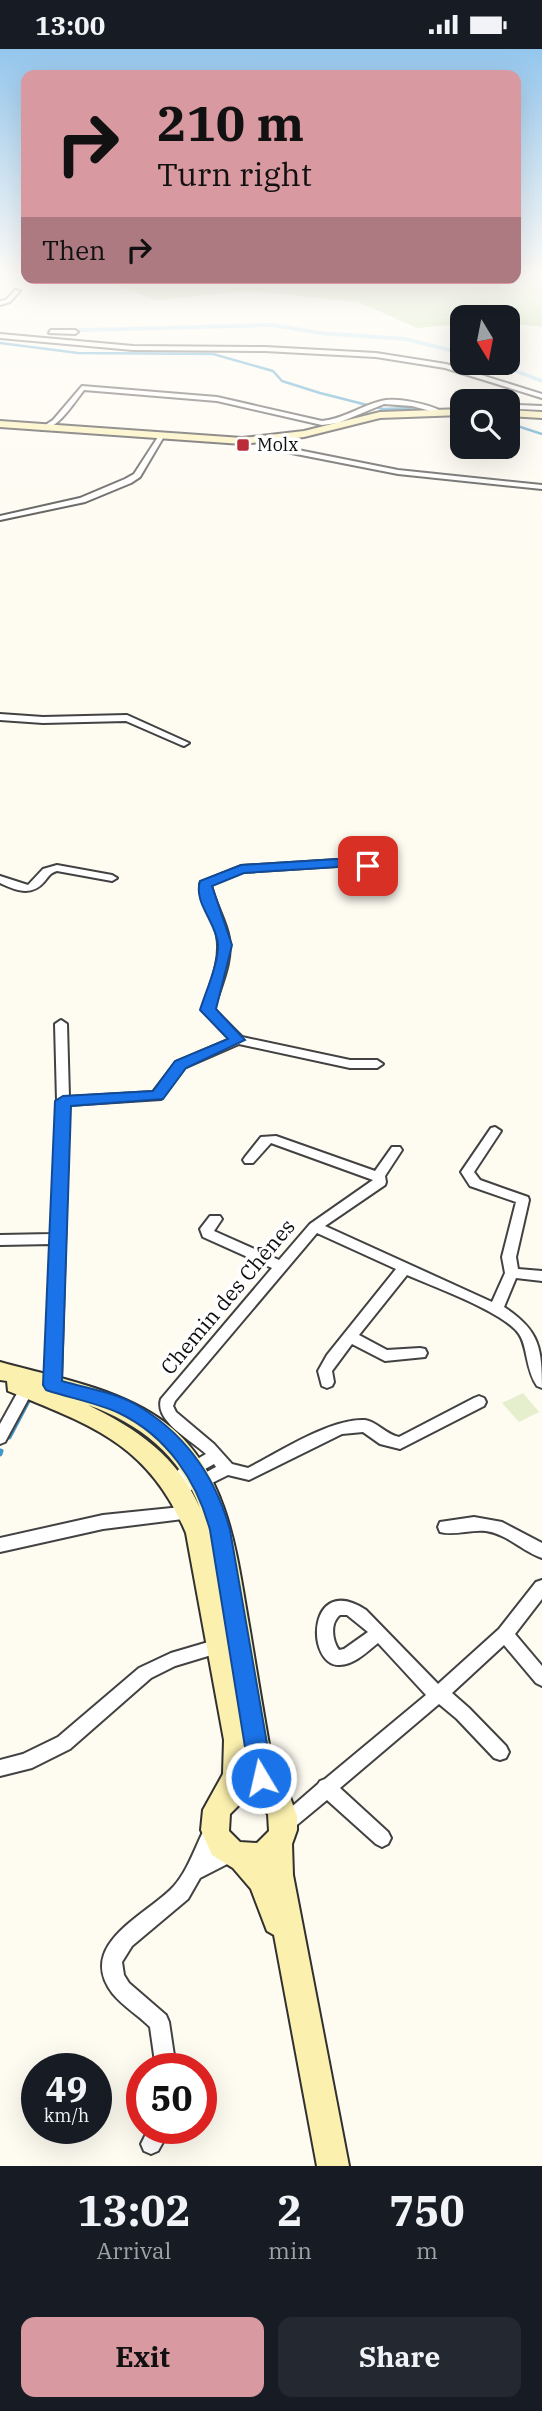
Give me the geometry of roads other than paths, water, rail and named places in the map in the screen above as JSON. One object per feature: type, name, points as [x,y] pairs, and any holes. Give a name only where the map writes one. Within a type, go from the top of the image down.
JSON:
[{"type":"main road","points":[[0,424],[160,438],[267,440],[380,415],[450,412]]},
{"type":"main road","points":[[520,413],[542,415]]},
{"type":"main road","points":[[0,1371],[39,1388]]},
{"type":"main road","points":[[0,1378],[127,1408],[170,1439],[191,1478],[211,1498],[220,1530],[238,1740],[237,1774],[229,1795],[217,1809],[213,1829],[220,1844],[236,1854],[263,1880],[272,1902],[300,2001]]},
{"type":"main road","points":[[191,1478],[191,1512],[229,1643],[261,1778],[277,1816],[279,1875],[300,2001],[333,2166]]},
{"type":"main road","points":[[229,1795],[242,1789],[255,1789],[277,1816]]},
{"type":"main road","points":[[236,1854],[261,1855],[277,1816]]},
{"type":"street","points":[[475,375],[542,395]]},
{"type":"street","points":[[43,429],[55,421],[82,388],[217,399],[322,423],[336,422],[377,403],[412,404],[438,411]]},
{"type":"street","points":[[520,407],[542,408]]},
{"type":"street","points":[[0,518],[82,500],[128,481],[137,475],[160,438]]},
{"type":"street","points":[[267,440],[281,449],[398,472],[542,487]]},
{"type":"street","points":[[267,440],[281,449]]},
{"type":"street","points":[[0,717],[43,720],[127,718],[184,743]]},
{"type":"street","points":[[376,870],[353,862],[241,869],[205,884],[210,908],[219,922],[225,945],[208,1010],[238,1040],[350,1064],[377,1064]]},
{"type":"street","points":[[0,879],[25,889],[37,886],[51,869],[112,877]]},
{"type":"street","points":[[0,1438],[39,1388],[58,1239],[63,1101],[61,1024]]},
{"type":"street","points":[[63,1101],[157,1095],[180,1065],[238,1040]]},
{"type":"street","points":[[495,1131],[467,1172],[475,1183],[523,1200],[509,1258],[512,1273],[496,1309]]},
{"type":"street","points":[[249,1160],[265,1140],[272,1139],[379,1179],[396,1150]]},
{"type":"street","name":"Chemin des Chênes","points":[[221,1462],[170,1416],[166,1403],[315,1227],[379,1179]]},
{"type":"street","points":[[215,1219],[207,1229],[208,1234],[282,1268]]},
{"type":"street","points":[[315,1227],[496,1309],[527,1333],[532,1364],[542,1382]]},
{"type":"street","points":[[0,1240],[58,1239]]},
{"type":"street","points":[[327,1381],[325,1371],[405,1268]]},
{"type":"street","points":[[512,1273],[542,1276]]},
{"type":"street","points":[[350,1337],[385,1356],[420,1353]]},
{"type":"street","points":[[191,1478],[221,1462],[241,1474],[258,1473],[340,1428],[358,1425],[373,1429],[385,1440],[400,1443],[479,1402]]},
{"type":"street","points":[[0,1545],[103,1522],[191,1512]]},
{"type":"street","points":[[446,1527],[465,1522],[499,1525],[542,1551]]},
{"type":"street","points":[[277,1816],[310,1800],[438,1695],[505,1634],[542,1587]]},
{"type":"street","points":[[378,1634],[438,1695],[450,1702],[500,1752]]},
{"type":"street","points":[[505,1634],[542,1678]]},
{"type":"street","points":[[0,1768],[26,1762],[64,1743],[145,1673],[171,1660],[229,1643]]},
{"type":"street","points":[[326,1787],[382,1838]]},
{"type":"street","points":[[164,2053],[159,2022],[122,1990],[114,1977],[113,1958],[120,1942],[179,1894],[213,1829]]},
{"type":"street","points":[[192,1872],[236,1854]]},
{"type":"waterway","points":[[276,375],[282,381],[383,409],[412,408]]},
{"type":"waterway","points":[[525,375],[542,381]]},
{"type":"waterway","points":[[520,427],[542,434]]},
{"type":"waterway","points":[[9,1437],[28,1401]]},
{"type":"place","name":"Molx","points":[[243,445]]}]
